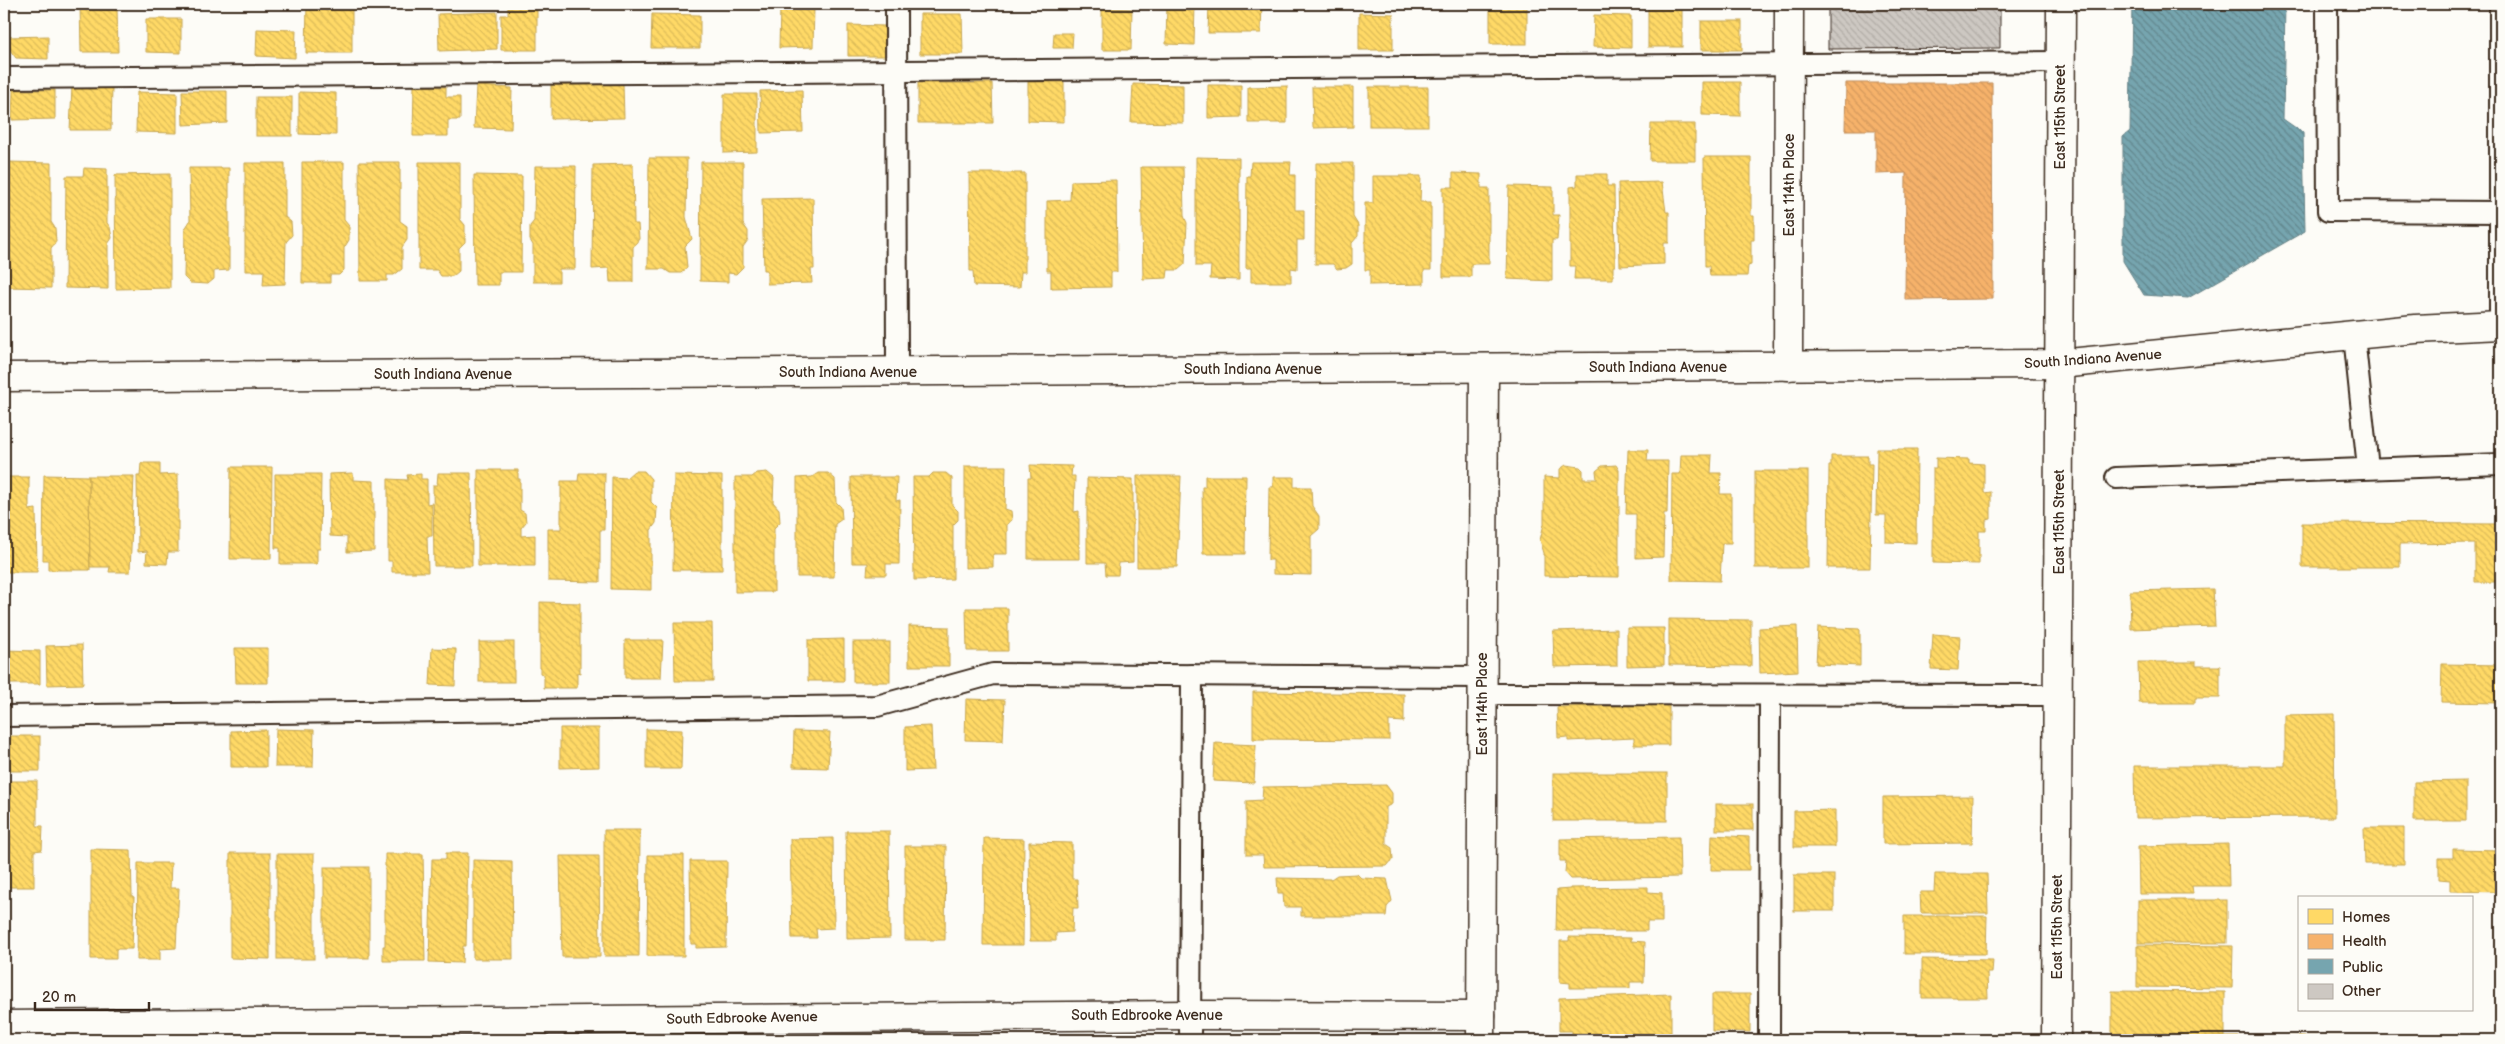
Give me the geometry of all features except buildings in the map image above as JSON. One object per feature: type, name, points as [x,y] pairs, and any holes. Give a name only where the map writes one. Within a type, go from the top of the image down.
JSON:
[{"type":"street","name":"East 114th Place","points":[[1788,366],[1789,4]]},
{"type":"street","name":"East 115th Street","points":[[2056,1040],[2060,4]]},
{"type":"street","name":"South Indiana Avenue","points":[[4,377],[2060,364],[2354,336],[2501,325]]},
{"type":"street","name":"East 114th Place","points":[[1481,1028],[1484,368]]},
{"type":"street","name":"South Edbrooke Avenue","points":[[4,1025],[1481,1028]]},
{"type":"lane","points":[[896,4],[897,371]]},
{"type":"lane","points":[[2327,4],[2328,211],[2500,212]]},
{"type":"lane","points":[[2500,4],[2501,325]]},
{"type":"lane","points":[[4,78],[2060,62]]},
{"type":"lane","points":[[2354,336],[2368,468]]},
{"type":"lane","points":[[2116,478],[2501,464]]},
{"type":"lane","points":[[4,716],[877,706],[993,674],[1192,675],[1770,695],[2058,694]]},
{"type":"lane","points":[[1190,1027],[1192,675]]},
{"type":"lane","points":[[1769,1040],[1770,695]]}]
